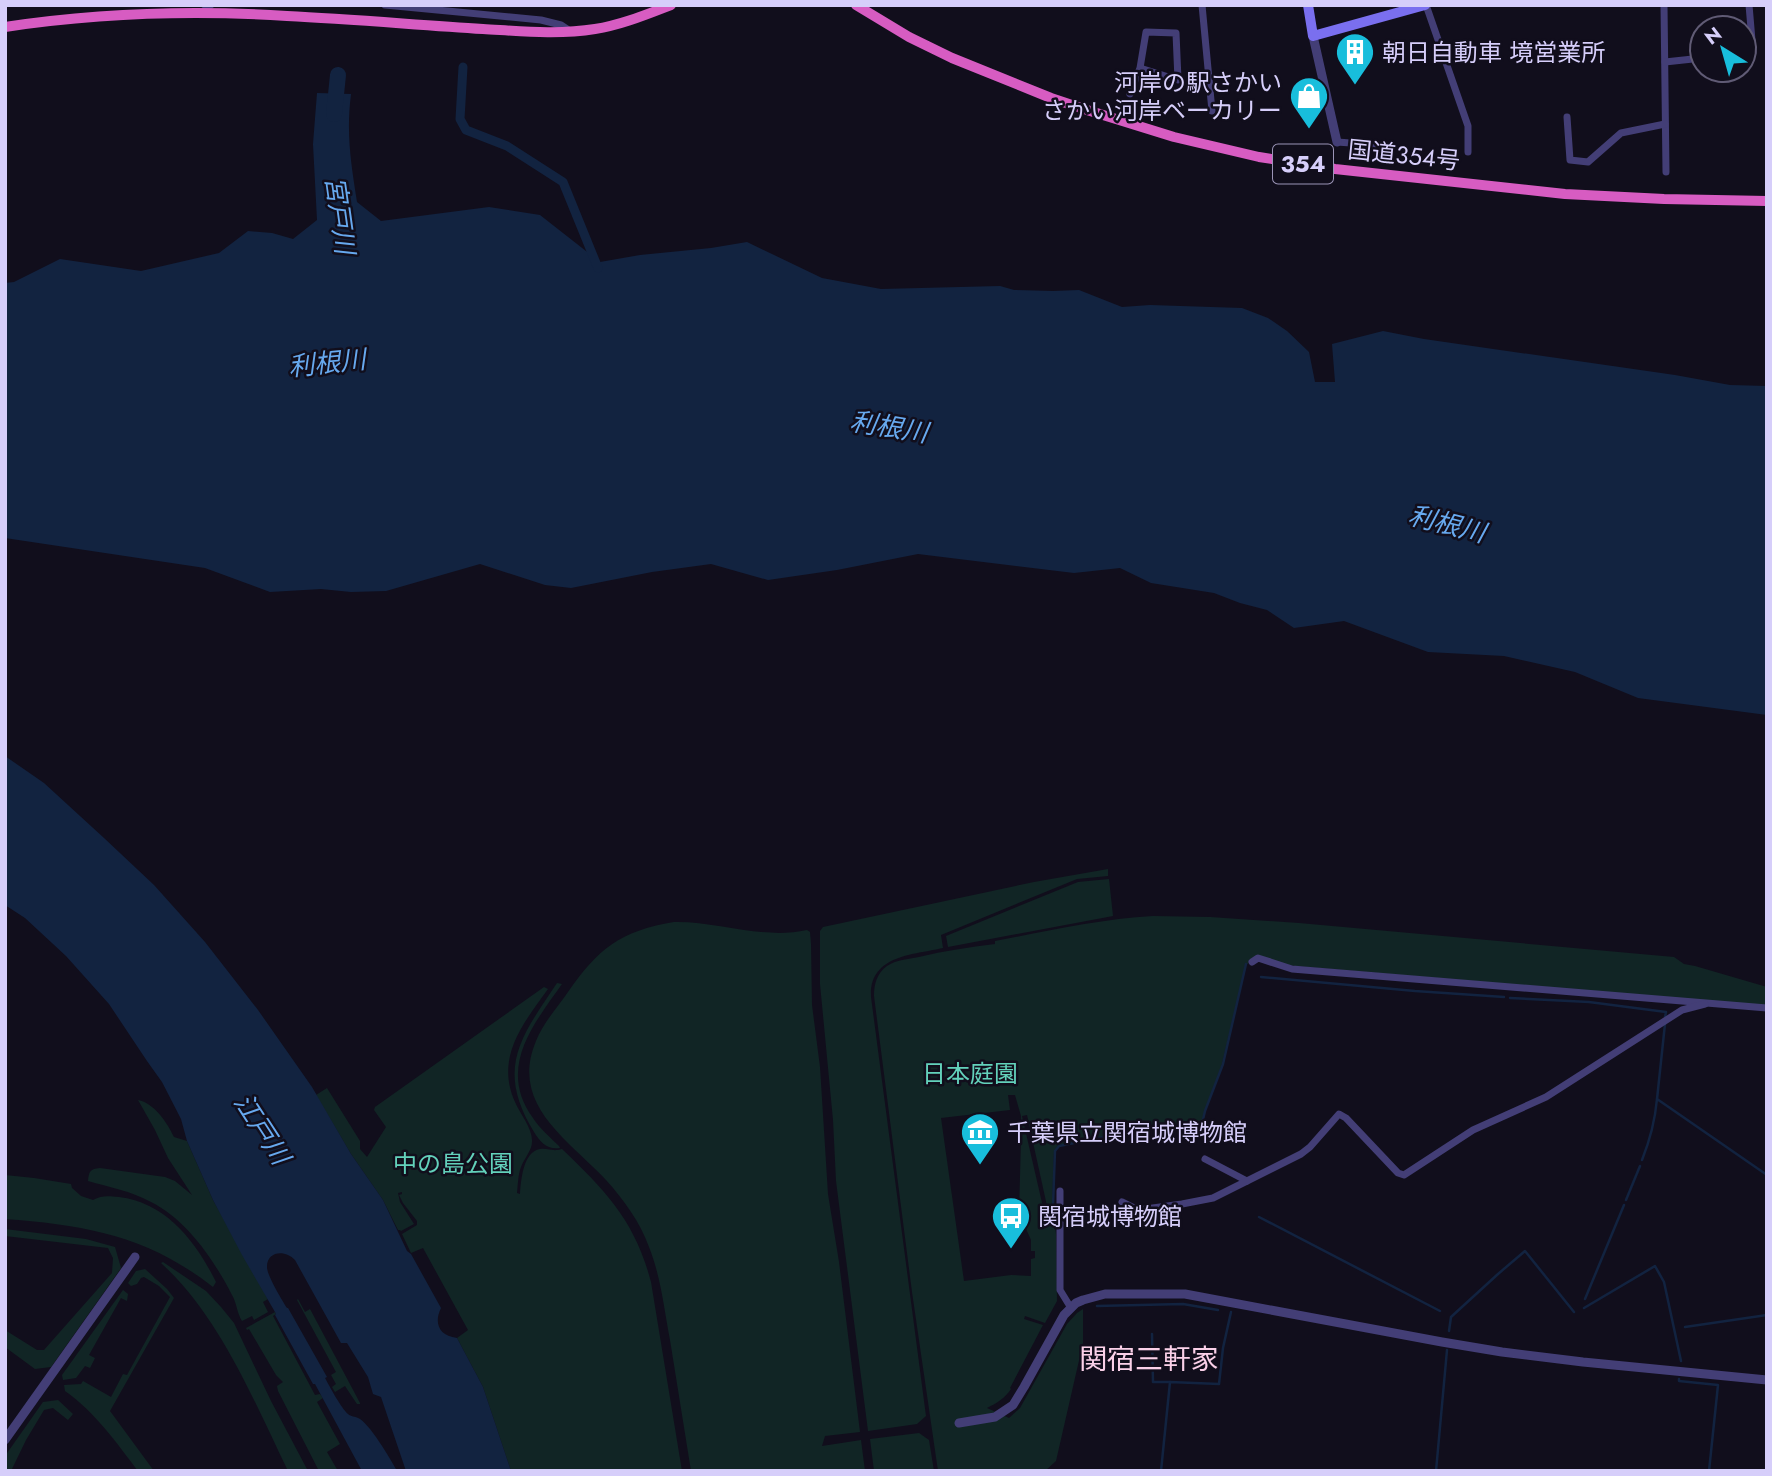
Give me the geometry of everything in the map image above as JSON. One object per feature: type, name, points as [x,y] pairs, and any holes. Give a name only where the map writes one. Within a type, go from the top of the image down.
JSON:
[{"type":"highway","points":[[5,27],[49,20],[207,9],[495,29],[571,31],[614,25],[671,5]]},
{"type":"highway","name":"国道354号","points":[[856,5],[943,54],[1051,98],[1162,133],[1259,157],[1349,171],[1564,194],[1664,200],[1767,201]]},
{"type":"main road","points":[[1308,5],[1313,36],[1426,5]]},
{"type":"street","points":[[385,5],[473,9],[561,24],[571,31]]},
{"type":"street","points":[[1202,5],[1212,111]]},
{"type":"street","points":[[1426,5],[1468,126],[1468,152]]},
{"type":"street","points":[[1664,5],[1666,172]]},
{"type":"street","points":[[1130,94],[1140,68],[1146,32],[1177,33],[1178,80],[1140,68]]},
{"type":"street","points":[[1313,36],[1336,142],[1378,145]]},
{"type":"street","points":[[1665,62],[1688,60]]},
{"type":"street","points":[[1567,117],[1570,160],[1588,162],[1620,133],[1665,124]]},
{"type":"street","points":[[1252,962],[1258,958],[1293,969],[1767,1008]]},
{"type":"street","points":[[1122,1202],[1138,1210],[1213,1198],[1301,1154],[1339,1114],[1346,1118],[1398,1173],[1404,1175],[1473,1130],[1546,1097],[1682,1010],[1705,1004]]},
{"type":"street","points":[[1205,1159],[1247,1181]]},
{"type":"street","points":[[1060,1191],[1060,1290],[1070,1308]]},
{"type":"street","points":[[5,1440],[135,1257]]},
{"type":"street","points":[[959,1423],[995,1417],[1013,1405],[1064,1315],[1083,1300],[1105,1294],[1185,1294],[1502,1352],[1767,1380]]},
{"type":"green space","points":[[1108,869],[1108,876],[1077,879],[941,935],[943,948],[895,959],[877,973],[872,983],[871,997],[926,1416],[917,1424],[868,1431],[836,1181],[820,984],[820,931],[823,927]]},
{"type":"green space","points":[[1109,879],[1113,916],[948,947],[946,936],[1078,882]]},
{"type":"green space","name":"日本庭園","points":[[1210,917],[1299,923],[1674,957],[1684,964],[1767,987],[1767,1006],[1295,966],[1250,959],[1246,964],[1222,1064],[1200,1128],[1155,1127],[1059,1145],[1054,1151],[1054,1217],[1047,1206],[1027,1115],[1022,1116],[1043,1207],[1055,1226],[1057,1301],[1045,1323],[1025,1316],[1024,1319],[1043,1325],[1011,1389],[1001,1400],[987,1408],[1009,1418],[1020,1408],[1067,1324],[1083,1309],[1083,1343],[1056,1461],[1045,1471],[938,1471],[874,996],[877,979],[887,966],[902,960],[995,944],[995,941],[1054,929],[1133,918]],"holes":[[[1008,1095],[1015,1095],[1021,1116],[1019,1213],[1031,1240],[1031,1251],[1035,1251],[1035,1258],[1031,1259],[1031,1276],[1011,1275],[964,1281],[941,1118],[1010,1110]]]},
{"type":"green space","points":[[674,922],[757,932],[810,932],[812,1005],[820,1067],[828,1194],[860,1432],[825,1436],[822,1446],[861,1440],[865,1471],[691,1471],[662,1293],[645,1238],[619,1195],[547,1120],[530,1084],[530,1064],[539,1034],[590,964],[600,953],[625,937]]},
{"type":"green space","points":[[557,983],[562,984],[540,1015],[523,1048],[518,1082],[523,1100],[533,1118],[560,1148],[551,1148],[539,1139],[522,1109],[516,1089],[515,1071],[517,1054],[524,1037]]},
{"type":"green space","name":"中の島公園","points":[[544,987],[548,989],[521,1028],[510,1056],[508,1070],[515,1102],[532,1137],[531,1148],[520,1170],[517,1193],[520,1194],[526,1161],[534,1151],[562,1149],[605,1193],[627,1224],[637,1241],[651,1282],[682,1471],[511,1471],[483,1387],[457,1338],[468,1330],[423,1248],[411,1253],[402,1234],[417,1225],[417,1221],[403,1203],[399,1195],[402,1192],[398,1193],[400,1202],[414,1224],[401,1231],[316,1095],[327,1088],[367,1157],[386,1127],[374,1110],[375,1107]]},
{"type":"green space","points":[[138,1100],[159,1114],[174,1137],[187,1141],[213,1200],[268,1299],[263,1302],[268,1312],[254,1320],[252,1316],[242,1321],[234,1298],[217,1268],[188,1230],[176,1219],[143,1198],[88,1181],[91,1171],[100,1168],[165,1177],[175,1181],[192,1195],[168,1158]]},
{"type":"green space","points":[[5,1175],[71,1184],[81,1196],[93,1200],[108,1196],[119,1197],[152,1207],[166,1216],[189,1239],[216,1282],[213,1287],[164,1256],[115,1236],[63,1225],[5,1219]]},
{"type":"green space","points":[[5,1229],[86,1239],[115,1247],[121,1268],[51,1367],[35,1369],[5,1347],[5,1330],[37,1350],[44,1350],[112,1273],[113,1258],[108,1248],[5,1236]]},
{"type":"green space","points":[[161,1263],[206,1291],[234,1323],[308,1471],[288,1471],[234,1360],[201,1308]]},
{"type":"green space","points":[[145,1269],[174,1298],[110,1411],[154,1471],[138,1471],[95,1418],[65,1391],[64,1385],[81,1384],[83,1381],[111,1397],[123,1374],[127,1375],[170,1297],[144,1277],[137,1284],[131,1286],[128,1283],[136,1271]]},
{"type":"green space","points":[[123,1290],[128,1294],[127,1301],[121,1298],[89,1355],[95,1358],[90,1368],[85,1366],[76,1378],[63,1380],[62,1375]]},
{"type":"green space","points":[[298,1299],[305,1312],[310,1309],[360,1404],[357,1404],[345,1386],[335,1392],[332,1387],[336,1384],[331,1375],[336,1372]]},
{"type":"green space","points":[[275,1312],[273,1316],[315,1395],[320,1394],[323,1398],[317,1402],[340,1444],[327,1452],[338,1471],[319,1471],[278,1391],[277,1386],[283,1382],[246,1328]]},
{"type":"green space","points":[[58,1400],[73,1414],[68,1420],[53,1408],[44,1410],[11,1471],[5,1471],[5,1456],[43,1402]]},
{"type":"green space","points":[[919,1433],[929,1440],[934,1471],[874,1471],[870,1439]]},
{"type":"water","name":"利根川","points":[[317,93],[351,94],[349,135],[357,202],[381,221],[489,207],[540,215],[600,262],[747,242],[822,278],[881,289],[1000,286],[1014,290],[1079,290],[1122,307],[1150,305],[1242,308],[1268,318],[1287,331],[1309,352],[1315,382],[1335,382],[1332,344],[1383,331],[1730,385],[1767,386],[1767,715],[1638,698],[1575,672],[1504,656],[1428,652],[1344,621],[1294,628],[1267,610],[1214,593],[1151,583],[1120,568],[1074,573],[918,554],[768,580],[711,564],[571,588],[545,585],[480,564],[386,591],[321,589],[270,592],[205,568],[5,538],[5,283],[14,282],[60,259],[141,271],[219,253],[248,231],[272,233],[293,239],[317,220],[313,144]]},
{"type":"water","name":"江戸川","points":[[5,756],[44,783],[154,885],[205,942],[258,1010],[312,1087],[351,1154],[383,1200],[407,1251],[441,1308],[439,1328],[457,1338],[483,1387],[511,1471],[406,1471],[381,1397],[373,1394],[368,1377],[347,1343],[341,1343],[295,1260],[286,1254],[273,1255],[267,1268],[270,1277],[333,1392],[350,1416],[358,1418],[368,1426],[397,1471],[362,1471],[213,1200],[187,1141],[181,1119],[162,1082],[109,1004],[66,956],[25,918],[5,905]]},
{"type":"waterway","points":[[463,67],[460,119],[466,130],[507,146],[563,182],[598,268]]},
{"type":"waterway","name":"宮戸川","points":[[334,114],[338,75]]},
{"type":"waterway","points":[[1053,1205],[1055,1151],[1059,1146],[1155,1127],[1201,1128],[1223,1064],[1246,964]]},
{"type":"waterway","points":[[1261,977],[1504,997]]},
{"type":"waterway","points":[[1510,998],[1589,1002],[1666,1012],[1665,1017]]},
{"type":"waterway","points":[[1665,1024],[1657,1099],[1767,1175]]},
{"type":"waterway","points":[[1642,1160],[1652,1130],[1657,1099]]},
{"type":"waterway","points":[[1626,1200],[1640,1166]]},
{"type":"waterway","points":[[1585,1299],[1624,1205]]},
{"type":"waterway","points":[[1259,1217],[1440,1311]]},
{"type":"waterway","points":[[1449,1331],[1451,1317],[1525,1251],[1574,1312]]},
{"type":"waterway","points":[[1584,1308],[1655,1266],[1664,1282],[1681,1361]]},
{"type":"waterway","points":[[1097,1306],[1183,1304],[1218,1310]]},
{"type":"waterway","points":[[1161,1471],[1170,1382],[1219,1384],[1231,1312]]},
{"type":"waterway","points":[[1685,1327],[1767,1315]]},
{"type":"waterway","points":[[1152,1334],[1153,1382],[1170,1382]]},
{"type":"waterway","points":[[1436,1471],[1447,1350]]},
{"type":"waterway","points":[[1679,1379],[1718,1385],[1709,1471]]},
{"type":"place","name":"朝日自動車 境営業所","points":[[1355,86]]},
{"type":"place","name":"河岸の駅さかい さかい河岸ベーカリー","points":[[1309,130]]},
{"type":"place","name":"千葉県立関宿城博物館","points":[[980,1166]]},
{"type":"place","name":"関宿城博物館","points":[[1011,1250]]},
{"type":"district","name":"関宿三軒家","points":[[1149,1359]]}]
